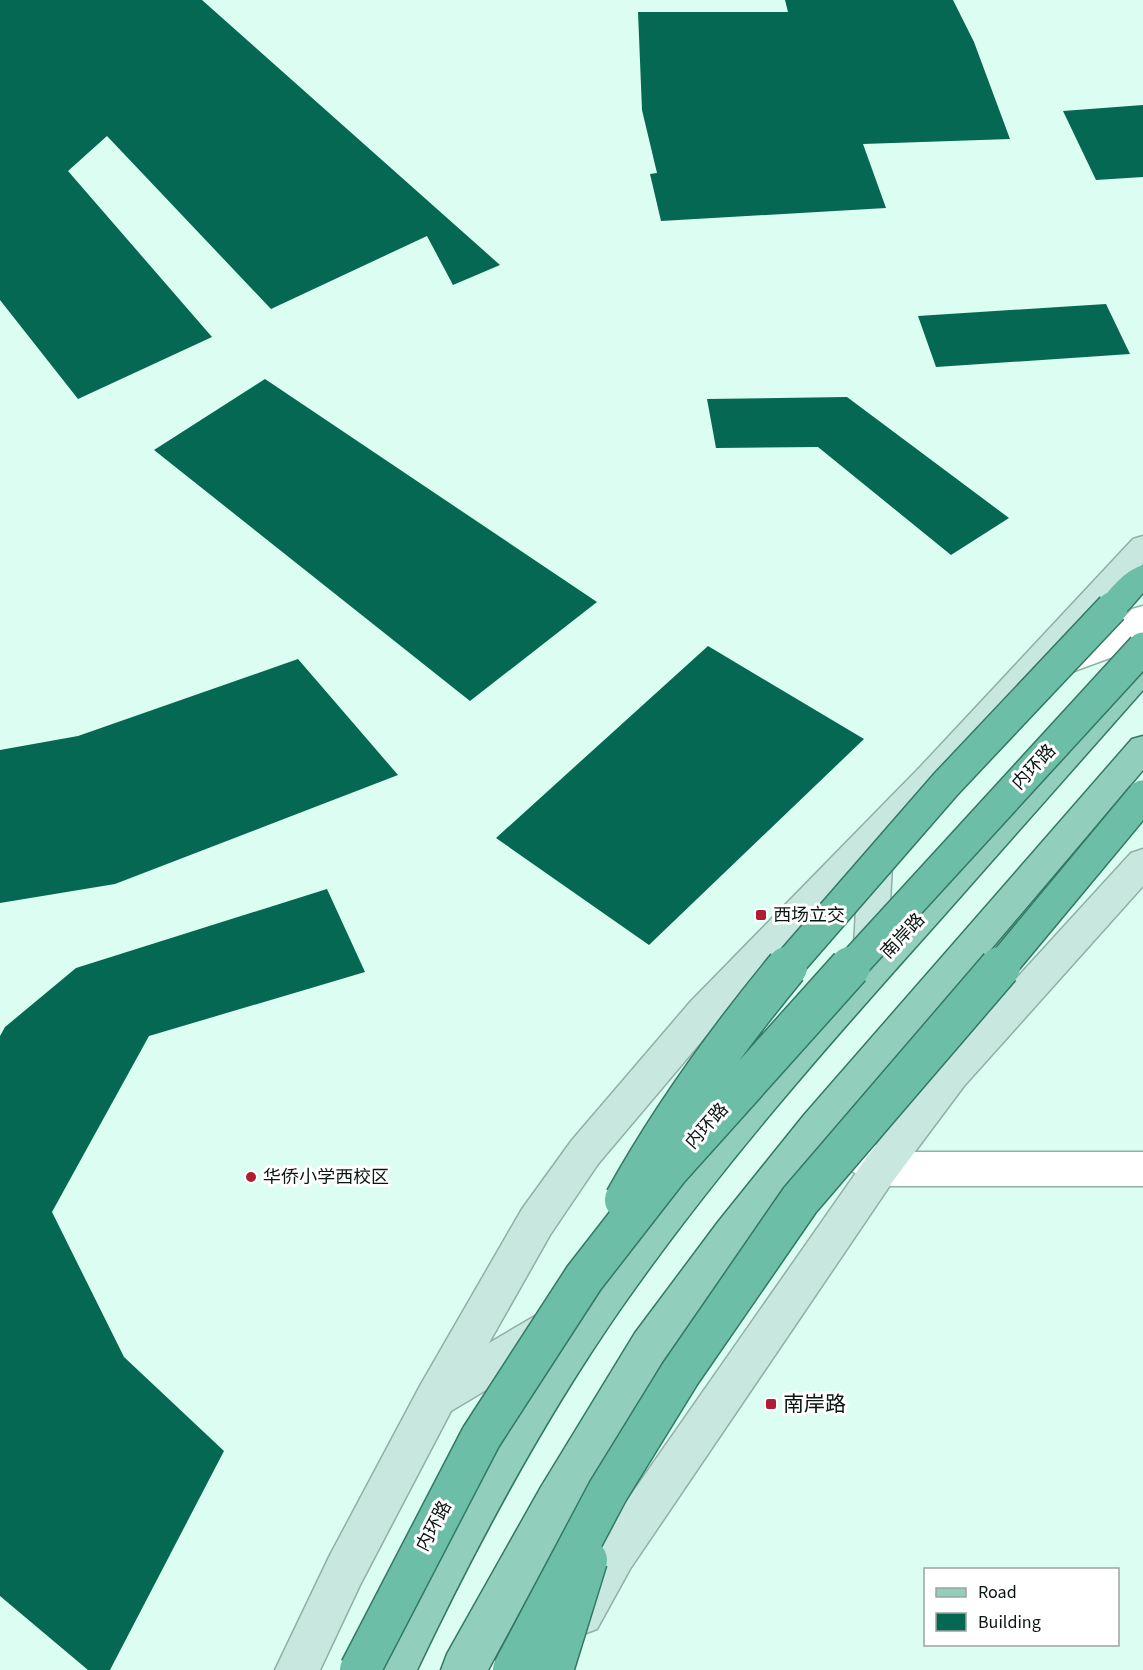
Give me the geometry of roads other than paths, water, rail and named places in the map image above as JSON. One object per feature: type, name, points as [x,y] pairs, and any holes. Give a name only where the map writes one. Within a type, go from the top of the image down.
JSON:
[{"type":"highway","points":[[594,1288],[644,1163],[709,1064],[811,938],[951,777],[1143,575]]},
{"type":"highway","name":"内环路","points":[[360,1670],[481,1437],[594,1288],[668,1170],[1130,646]]},
{"type":"highway","points":[[513,1670],[608,1491],[680,1374],[800,1200],[1143,796]]},
{"type":"highway","points":[[551,1670],[608,1491]]},
{"type":"main road","points":[[297,1670],[345,1570],[436,1398],[536,1222],[585,1152],[704,1012],[932,775],[1143,546]]},
{"type":"main road","name":"南岸路","points":[[394,1670],[425,1604],[508,1452],[554,1374],[594,1288],[656,1228],[756,1105],[870,972],[1143,670]]},
{"type":"main road","points":[[463,1670],[556,1502],[650,1347],[732,1235],[817,1127],[1143,748]]},
{"type":"main road","points":[[870,972],[877,831]]},
{"type":"main road","points":[[551,1670],[615,1554],[880,1169],[951,1075],[1137,875]]},
{"type":"main road","points":[[436,1398],[594,1288]]},
{"type":"street","points":[[1101,717],[1143,617]]},
{"type":"street","points":[[1017,681],[1130,646]]},
{"type":"street","points":[[817,1127],[880,1169],[1143,1169]]},
{"type":"place","name":"西场立交","points":[[761,915]]},
{"type":"place","name":"华侨小学西校区","points":[[251,1177]]},
{"type":"place","name":"南岸路","points":[[771,1404]]}]
